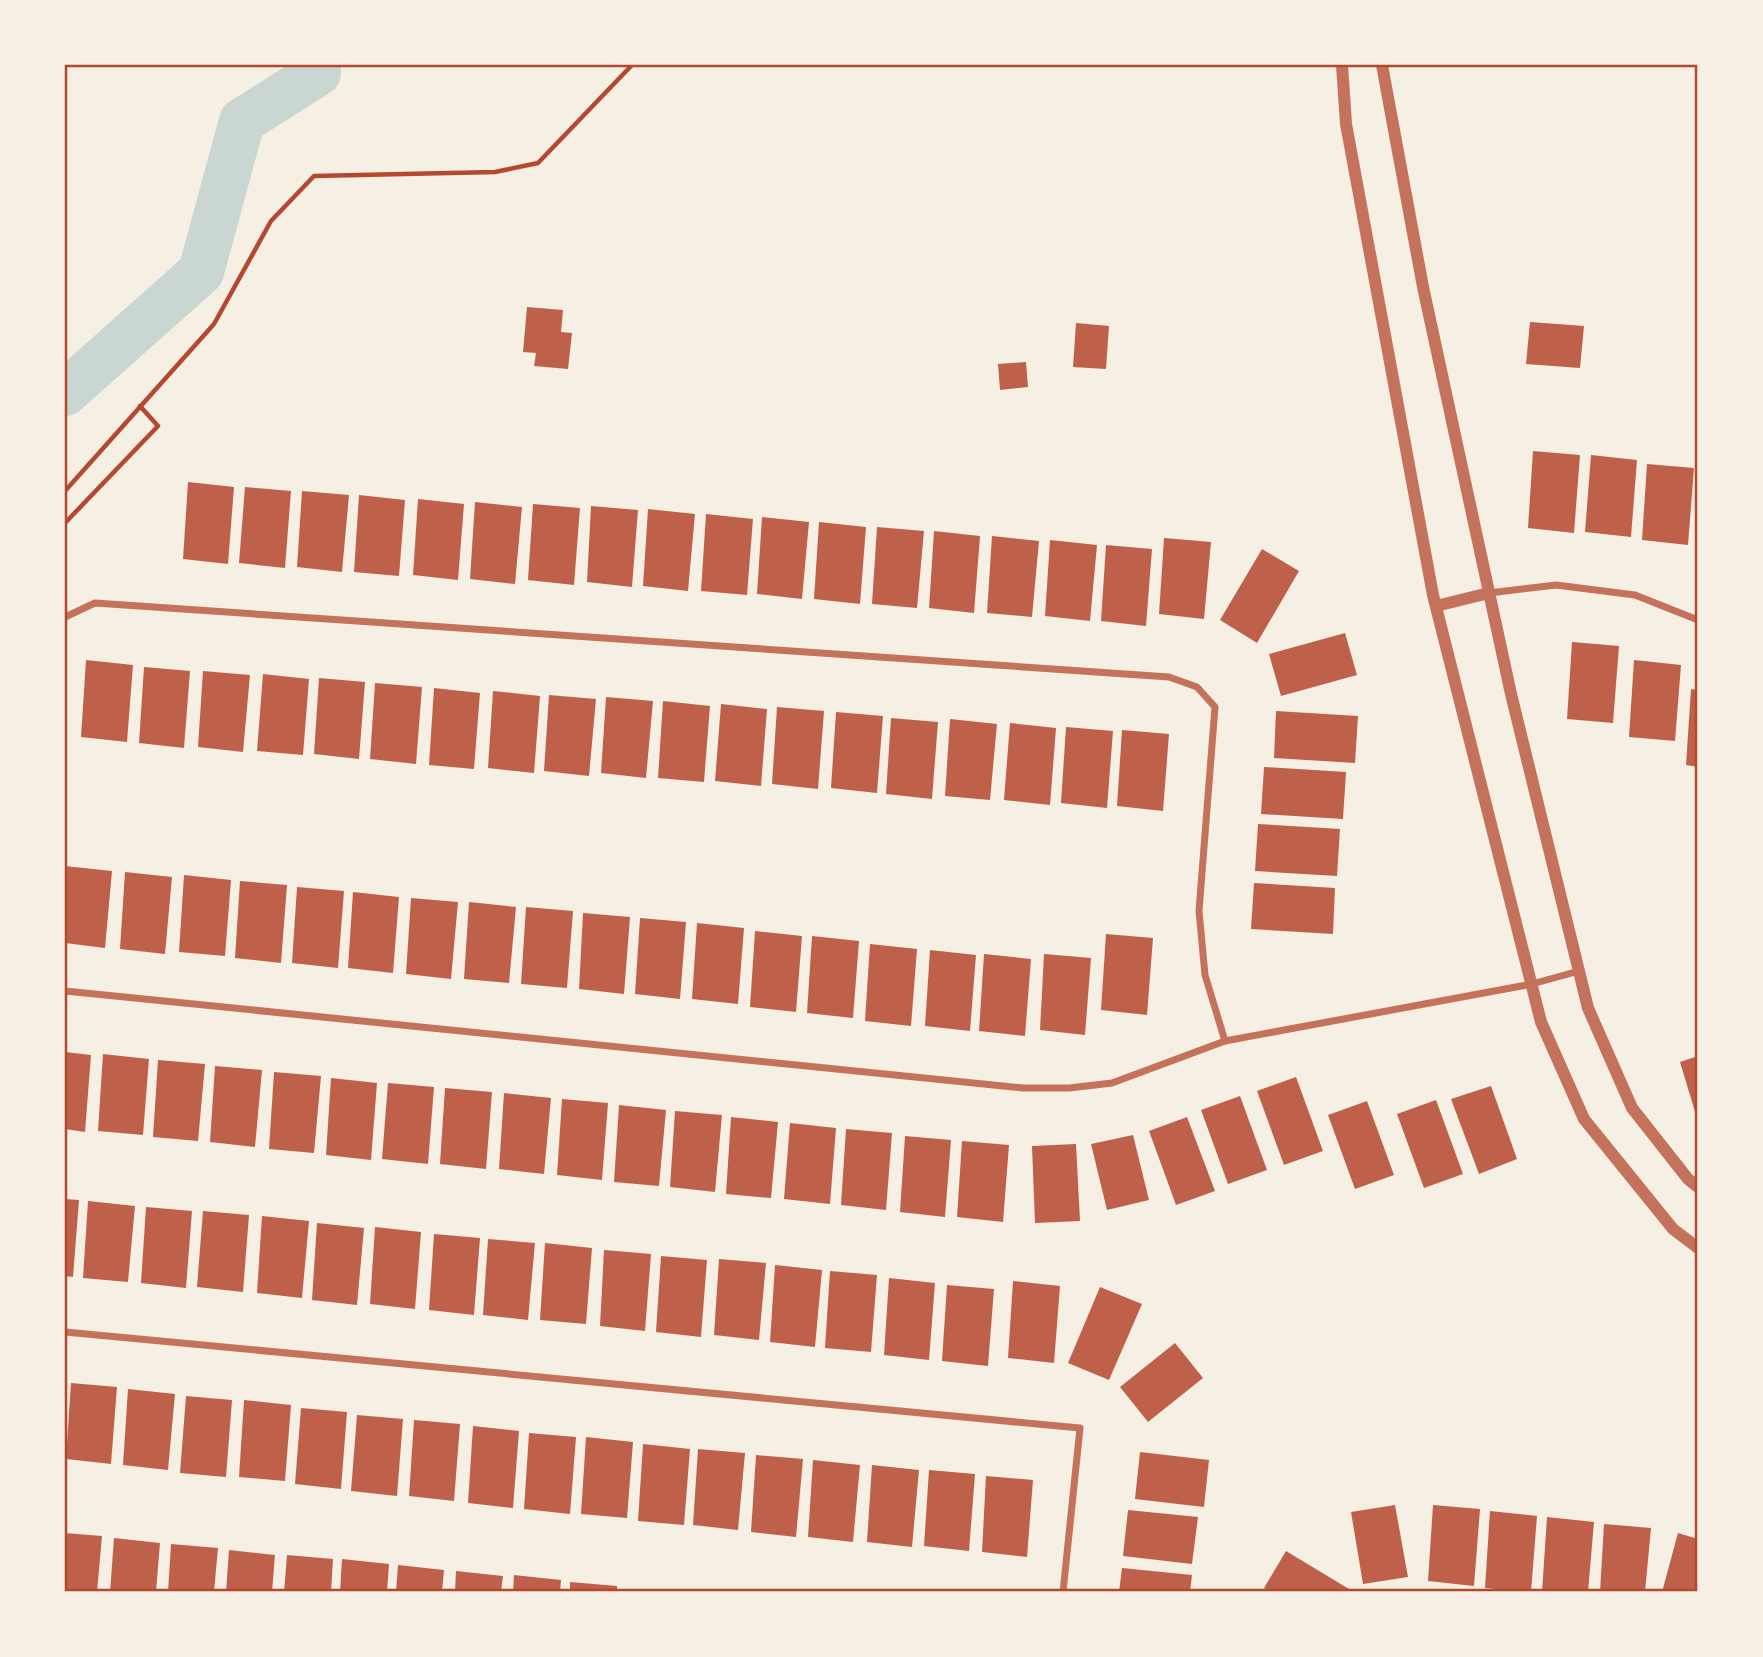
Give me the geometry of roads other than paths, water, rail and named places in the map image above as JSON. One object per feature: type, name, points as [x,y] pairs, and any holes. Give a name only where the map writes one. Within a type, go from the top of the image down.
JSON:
[{"type":"street","points":[[1342,65],[1346,124],[1436,606],[1541,1022],[1584,1119],[1673,1229],[1698,1248]]},
{"type":"street","points":[[1382,65],[1418,262],[1489,593],[1588,1008],[1632,1108],[1688,1179],[1698,1187]]},
{"type":"street","points":[[1436,606],[1489,593],[1556,585],[1635,596],[1698,620]]},
{"type":"street","points":[[66,615],[95,603],[1169,677],[1197,687],[1216,708],[1199,911],[1205,975],[1225,1041]]},
{"type":"street","points":[[65,991],[1023,1088],[1069,1088],[1112,1083],[1225,1041],[1532,984],[1579,971]]},
{"type":"street","points":[[65,1332],[1080,1428],[1063,1592]]},
{"type":"waterway","points":[[65,393],[201,272],[242,121],[318,73],[318,65]]}]
